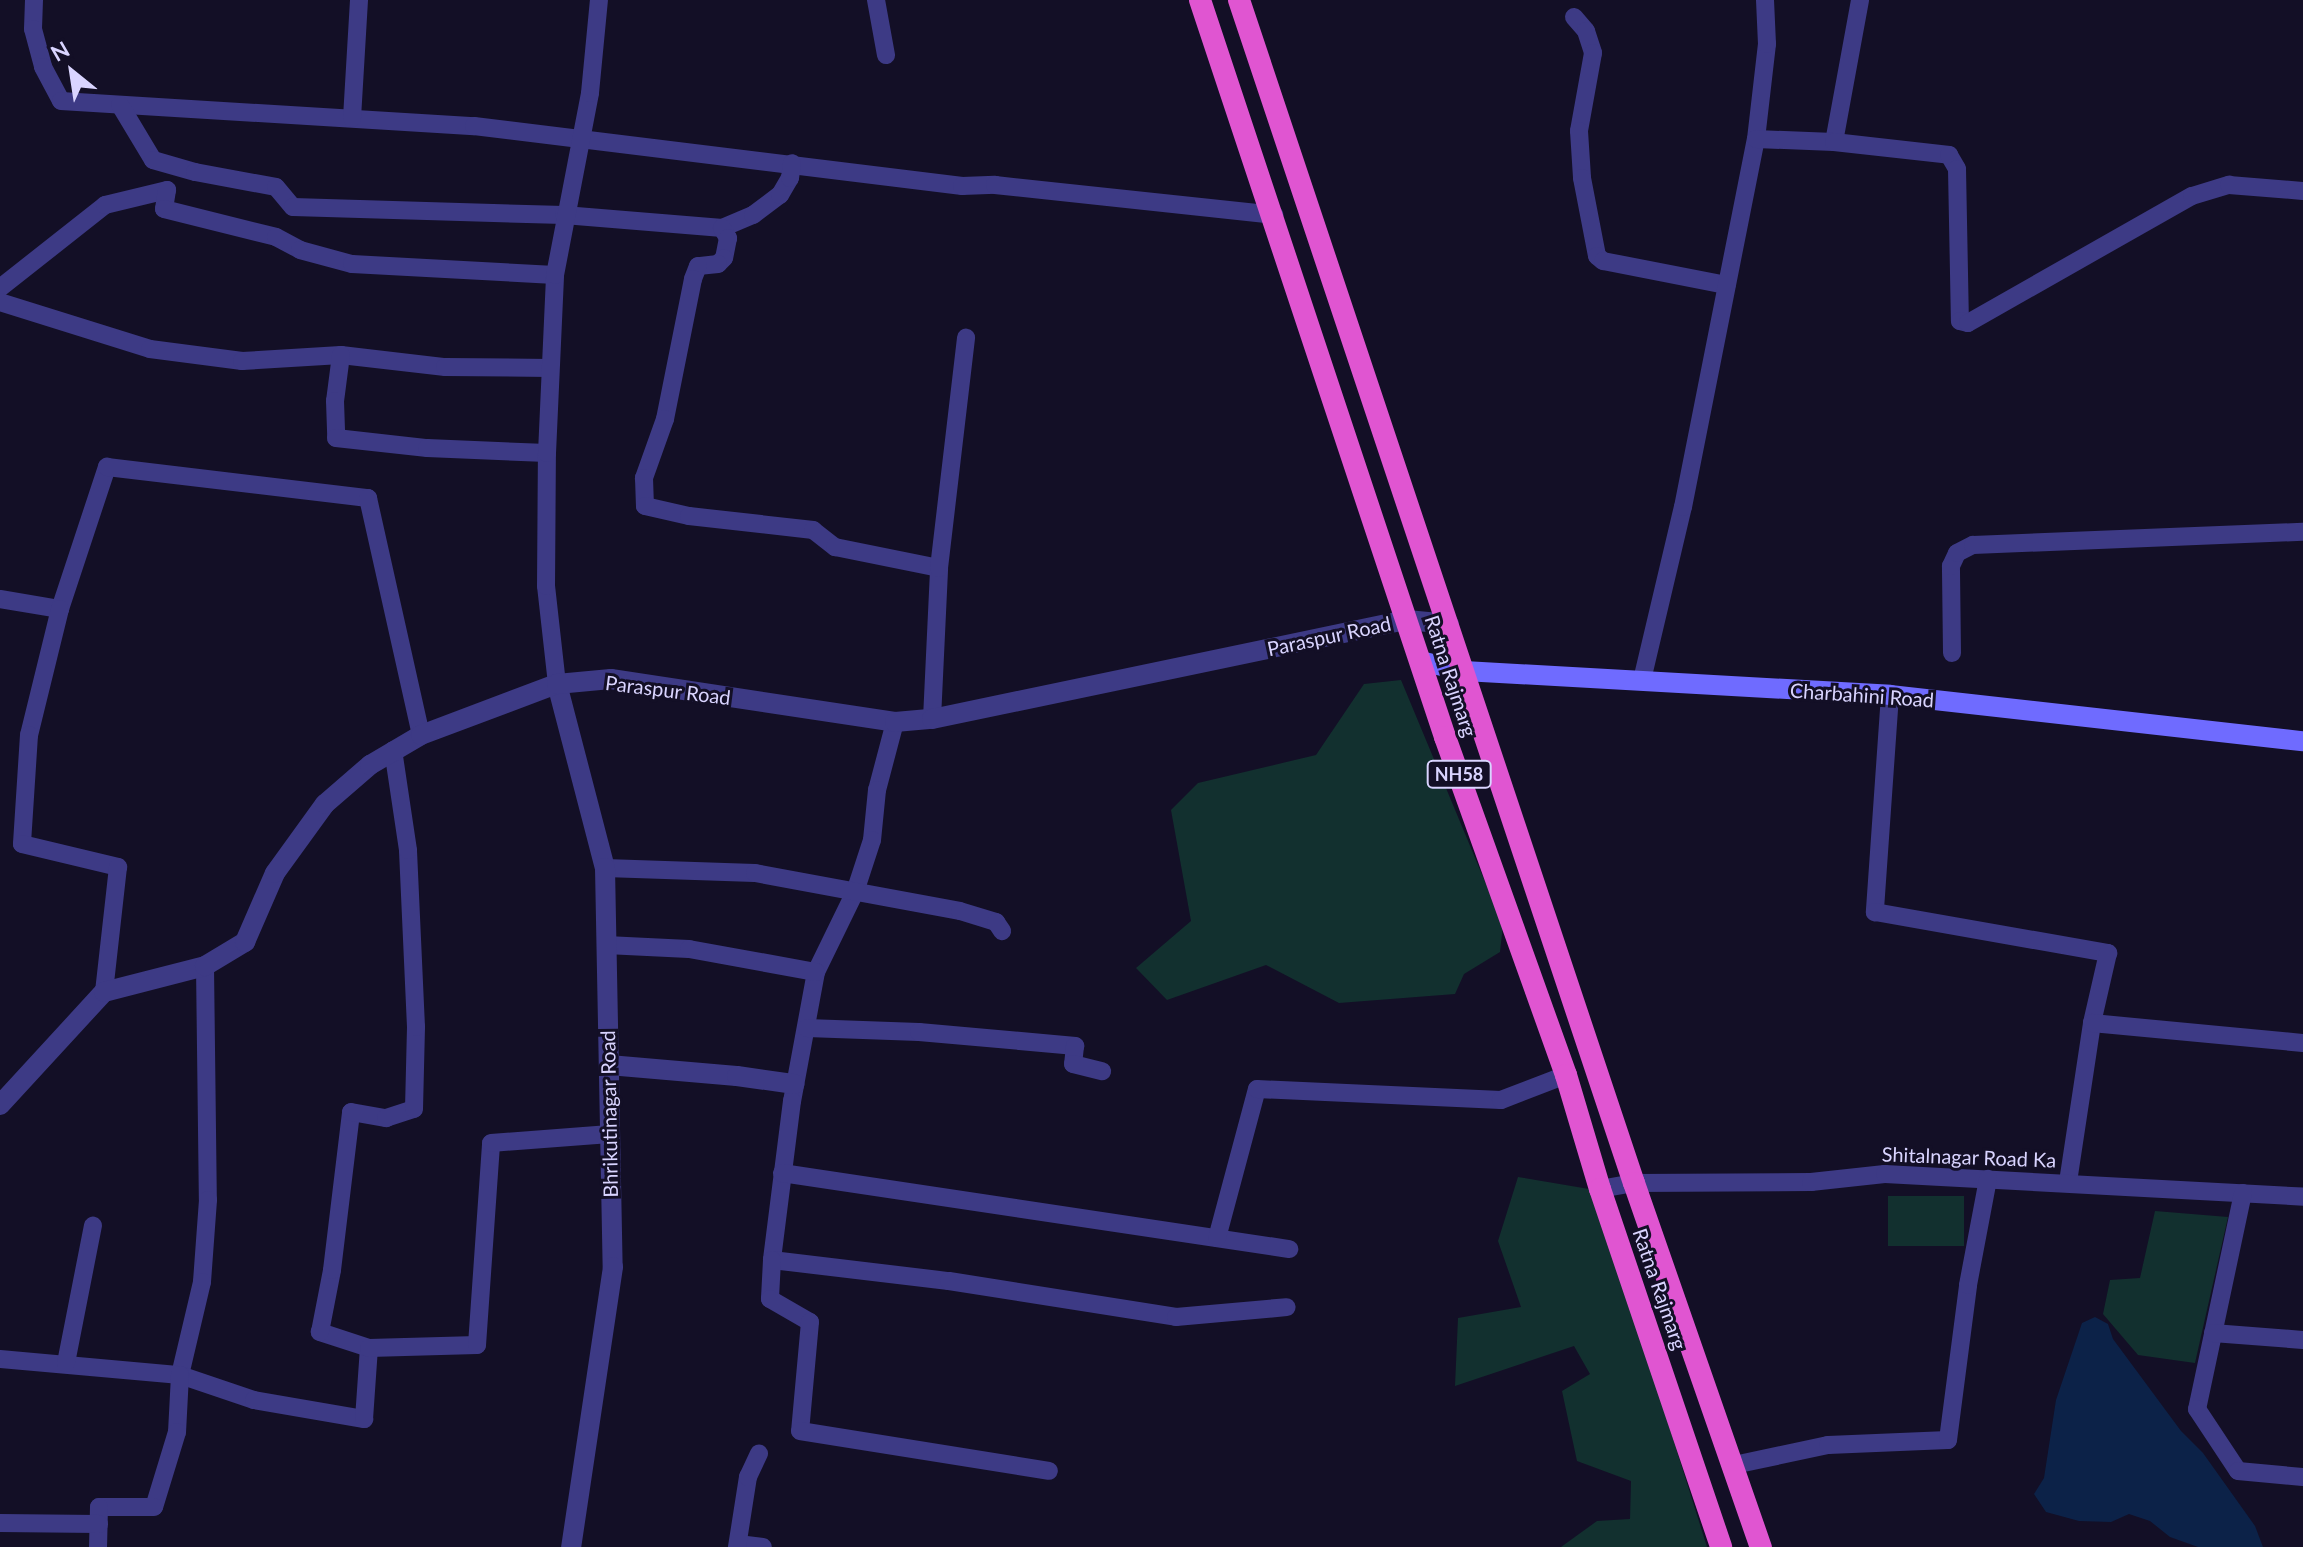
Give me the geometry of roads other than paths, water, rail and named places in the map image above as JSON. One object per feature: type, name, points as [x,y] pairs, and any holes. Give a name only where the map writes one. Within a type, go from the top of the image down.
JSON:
[{"type":"highway","name":"Ratna Rajmarg","points":[[1200,0],[1420,661],[1566,1075],[1600,1189],[1721,1547]]},
{"type":"highway","name":"Ratna Rajmarg","points":[[1239,0],[1634,1183],[1761,1547]]},
{"type":"main road","name":"Charbahini Road","points":[[1420,661],[1464,671],[1890,695],[2303,741]]},
{"type":"street","points":[[34,0],[33,29],[40,54],[61,101],[474,126],[962,186],[995,185],[1274,215]]},
{"type":"street","points":[[352,118],[359,0]]},
{"type":"street","points":[[557,684],[546,586],[547,453],[555,275],[564,215],[590,93],[599,0]]},
{"type":"street","points":[[876,0],[886,55]]},
{"type":"street","points":[[1642,680],[1683,507],[1756,139],[1767,44],[1765,0]]},
{"type":"street","points":[[1834,142],[1860,0]]},
{"type":"street","points":[[1574,17],[1586,31],[1593,53],[1579,131],[1582,178],[1597,256],[1603,261],[1727,285]]},
{"type":"street","points":[[120,105],[153,160],[195,172],[276,187],[293,207],[564,215],[722,228],[753,215],[780,195],[790,178],[792,163]]},
{"type":"street","points":[[1756,139],[1834,142],[1949,155],[1957,169],[1960,321],[1968,323],[2192,196],[2229,185],[2303,191]]},
{"type":"street","points":[[0,288],[105,205],[167,190],[164,209],[276,237],[300,250],[352,264],[555,275]]},
{"type":"street","points":[[722,228],[728,238],[724,258],[718,264],[698,266],[693,279],[665,419],[644,478],[645,506],[689,516],[813,530],[835,547],[939,568]]},
{"type":"street","points":[[0,302],[150,349],[242,361],[341,355],[445,367],[550,368]]},
{"type":"street","points":[[932,719],[939,568],[966,338]]},
{"type":"street","points":[[341,355],[335,401],[336,438],[427,448],[547,453]]},
{"type":"street","points":[[0,1105],[104,992],[118,867],[22,844],[29,735],[60,609],[107,467],[368,498],[421,735]]},
{"type":"street","points":[[1952,653],[1951,566],[1957,553],[1973,545],[2303,532]]},
{"type":"street","points":[[0,599],[60,609]]},
{"type":"street","name":"Paraspur Road","points":[[104,992],[205,966],[245,942],[275,873],[325,804],[393,750],[421,735],[557,684],[611,679],[895,722],[932,719],[1407,620],[1449,624]]},
{"type":"street","name":"Bhrikutinagar Road","points":[[557,684],[605,868],[613,1267],[571,1547]]},
{"type":"street","points":[[1890,695],[1875,912],[2108,953],[2092,1023],[2068,1182]]},
{"type":"street","points":[[895,722],[877,790],[872,840],[855,892],[816,972],[794,1084],[770,1299],[810,1322],[800,1431],[1049,1471]]},
{"type":"street","points":[[393,750],[408,850],[416,1027],[414,1109],[386,1118],[351,1112],[332,1270],[320,1332],[369,1348],[477,1345],[491,1143],[610,1134]]},
{"type":"street","points":[[605,868],[755,873],[960,911],[996,922],[1002,931]]},
{"type":"street","points":[[606,945],[689,949],[816,972]]},
{"type":"street","points":[[98,1547],[99,1507],[154,1507],[177,1432],[180,1375],[202,1282],[208,1200],[205,966]]},
{"type":"street","points":[[2092,1023],[2303,1043]]},
{"type":"street","points":[[807,1028],[919,1032],[1075,1046],[1073,1064],[1102,1071]]},
{"type":"street","points":[[609,1065],[794,1084]]},
{"type":"street","points":[[1217,1238],[1257,1089],[1501,1100],[1566,1075]]},
{"type":"street","points":[[782,1173],[1289,1249]]},
{"type":"street","name":"Shitalnagar Road Ka","points":[[1600,1189],[1634,1183],[1811,1182],[1885,1174],[2303,1197]]},
{"type":"street","points":[[1734,1465],[1828,1445],[1948,1440],[1968,1285],[1988,1179]]},
{"type":"street","points":[[2243,1193],[2197,1409],[2238,1471],[2303,1477]]},
{"type":"street","points":[[66,1363],[93,1226]]},
{"type":"street","points":[[772,1260],[949,1281],[1176,1317],[1287,1307]]},
{"type":"street","points":[[2213,1333],[2303,1340]]},
{"type":"street","points":[[0,1359],[180,1375],[254,1400],[364,1419],[369,1348]]},
{"type":"street","points":[[759,1453],[748,1477],[737,1546],[763,1547]]},
{"type":"street","points":[[0,1523],[99,1524]]},
{"type":"water","points":[[2095,1317],[2108,1324],[2113,1339],[2181,1431],[2203,1453],[2255,1526],[2263,1547],[2198,1547],[2170,1537],[2150,1521],[2129,1514],[2111,1522],[2079,1521],[2046,1512],[2034,1494],[2044,1478],[2056,1400],[2082,1323]]}]
